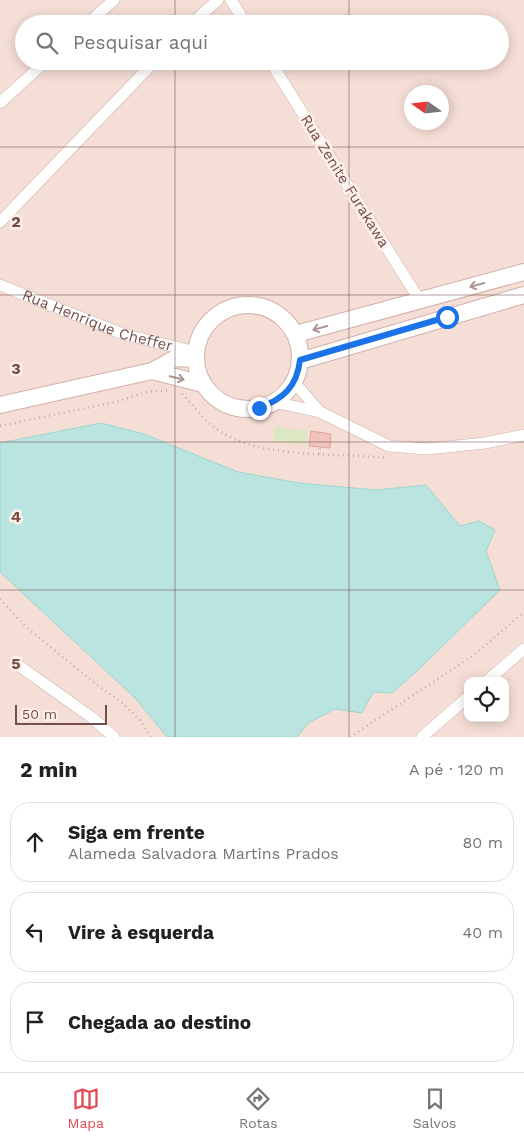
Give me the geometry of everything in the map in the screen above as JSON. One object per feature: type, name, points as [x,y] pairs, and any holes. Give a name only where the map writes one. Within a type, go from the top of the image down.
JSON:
[{"type":"street","points":[[97,15],[114,0]]},
{"type":"street","points":[[201,15],[218,0]]},
{"type":"street","points":[[231,0],[240,15]]},
{"type":"street","points":[[0,103],[36,70]]},
{"type":"street","points":[[0,222],[146,70]]},
{"type":"street","name":"Rua Zenite Furakawa","points":[[276,70],[420,301]]},
{"type":"street","points":[[296,334],[524,272]]},
{"type":"street","name":"Rua Henrique Cheffer","points":[[0,285],[123,334],[196,355]]},
{"type":"street","points":[[300,360],[524,295]]},
{"type":"street","points":[[239,304],[256,304],[273,310],[286,320],[296,334],[300,347],[300,360],[294,382],[286,393],[274,402],[259,408],[243,409],[227,405],[214,396],[203,384],[199,376],[196,355],[200,335],[210,320],[223,310],[239,304]]},
{"type":"street","name":"Rua Henrique Cheffer","points":[[0,404],[152,371],[176,358],[196,355]]},
{"type":"street","name":"Rua Henrique Cheffer","points":[[152,371],[203,384]]},
{"type":"street","points":[[294,382],[320,412]]},
{"type":"street","points":[[274,402],[320,412],[389,446],[427,449],[485,443],[524,435]]},
{"type":"street","points":[[492,677],[524,650]]},
{"type":"street","points":[[18,665],[91,717],[114,737]]},
{"type":"street","points":[[422,737],[464,701]]},
{"type":"path","points":[[0,426],[115,402],[147,392],[170,390]]},
{"type":"path","points":[[177,391],[183,394],[213,426],[238,440],[272,449],[386,458]]},
{"type":"path","points":[[319,454],[320,447]]},
{"type":"path","points":[[0,599],[26,627],[97,685],[120,701],[139,719],[151,737]]},
{"type":"path","points":[[350,737],[474,655],[524,612]]},
{"type":"shaded area","points":[[0,0],[524,0],[524,737],[0,737]]},
{"type":"green space","points":[[275,426],[308,431],[306,445],[273,441]]},
{"type":"water","points":[[101,423],[144,434],[238,472],[299,483],[376,490],[426,485],[460,526],[479,521],[495,530],[486,551],[500,590],[392,693],[373,692],[362,713],[335,709],[308,723],[297,737],[167,737],[135,698],[0,572],[0,443]]},
{"type":"building","points":[[311,431],[331,434],[330,448],[309,446]]},
{"type":"route","points":[[259,408],[274,402],[286,393],[294,382],[300,368],[300,360],[447,317]]}]
